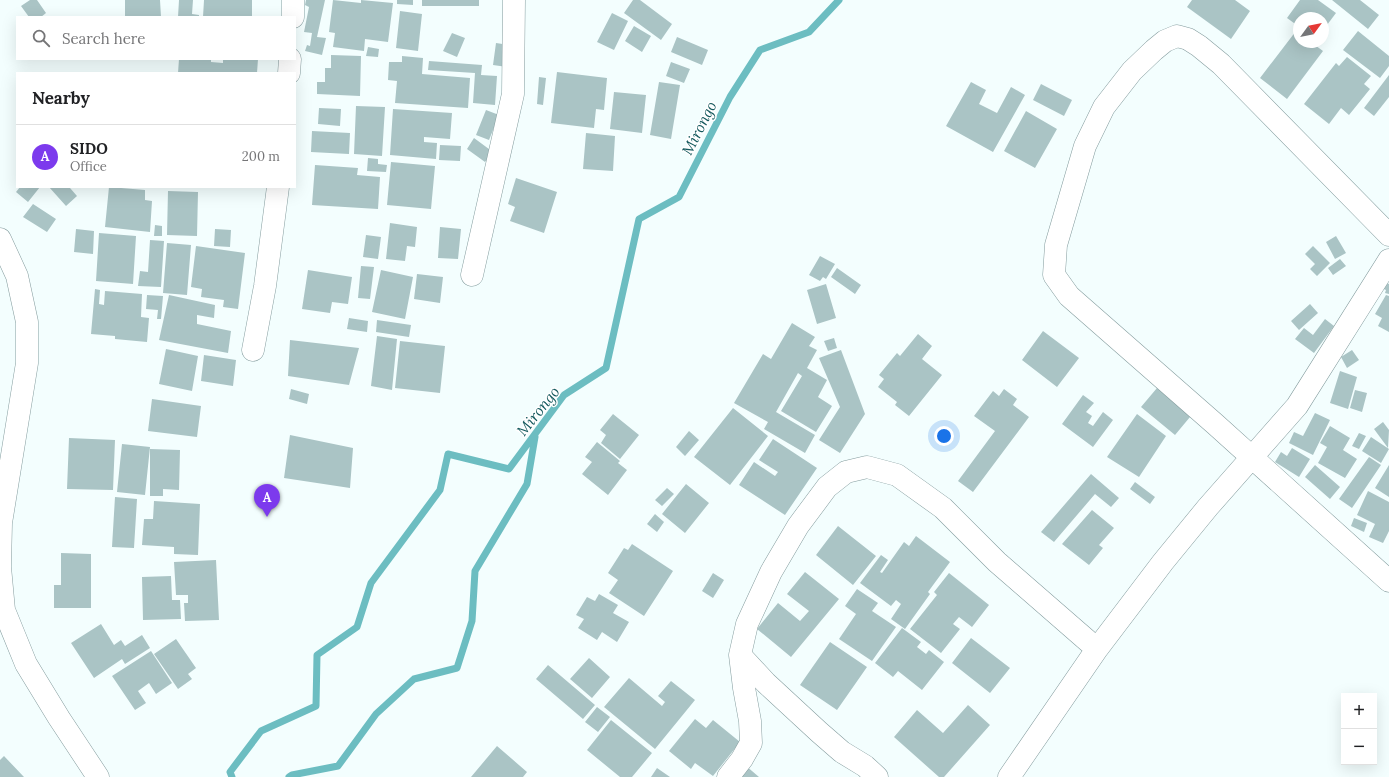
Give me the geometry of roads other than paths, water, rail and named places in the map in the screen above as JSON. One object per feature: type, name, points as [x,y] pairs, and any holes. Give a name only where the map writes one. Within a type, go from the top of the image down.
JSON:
[{"type":"street","points":[[293,0],[293,16]]},
{"type":"street","points":[[472,275],[513,94],[514,0]]},
{"type":"street","points":[[1389,235],[1221,64],[1199,46],[1188,39],[1177,36],[1165,41],[1132,71],[1104,107],[1085,146],[1056,245],[1054,275],[1069,296],[1252,457],[1389,581]]},
{"type":"street","points":[[289,72],[290,60]]},
{"type":"street","points":[[253,350],[265,286],[278,188]]},
{"type":"street","points":[[0,239],[16,276],[27,322],[27,364],[2,522],[0,567],[4,610],[26,664],[98,777]]},
{"type":"street","points":[[1009,777],[1097,649],[1168,555],[1297,406],[1389,260]]},
{"type":"street","points":[[728,777],[742,759],[750,742],[750,721],[740,655],[747,624],[771,572],[798,526],[826,487],[846,472],[867,467],[897,475],[943,508],[996,562],[1097,649]]},
{"type":"street","points":[[740,655],[766,683],[819,732],[842,752],[865,766],[877,777]]},
{"type":"waterway","name":"Mirongo","points":[[232,777],[230,772],[261,731],[316,706],[317,655],[357,627],[371,583],[440,490],[448,454],[509,469],[564,395],[606,368],[639,219],[679,197],[730,97],[760,50],[809,32],[839,0]]},
{"type":"waterway","points":[[289,777],[292,775],[338,766],[376,714],[414,679],[457,668],[472,621],[475,571],[527,484],[535,437]]},
{"type":"place","name":"SIDO","points":[[267,517]]}]
